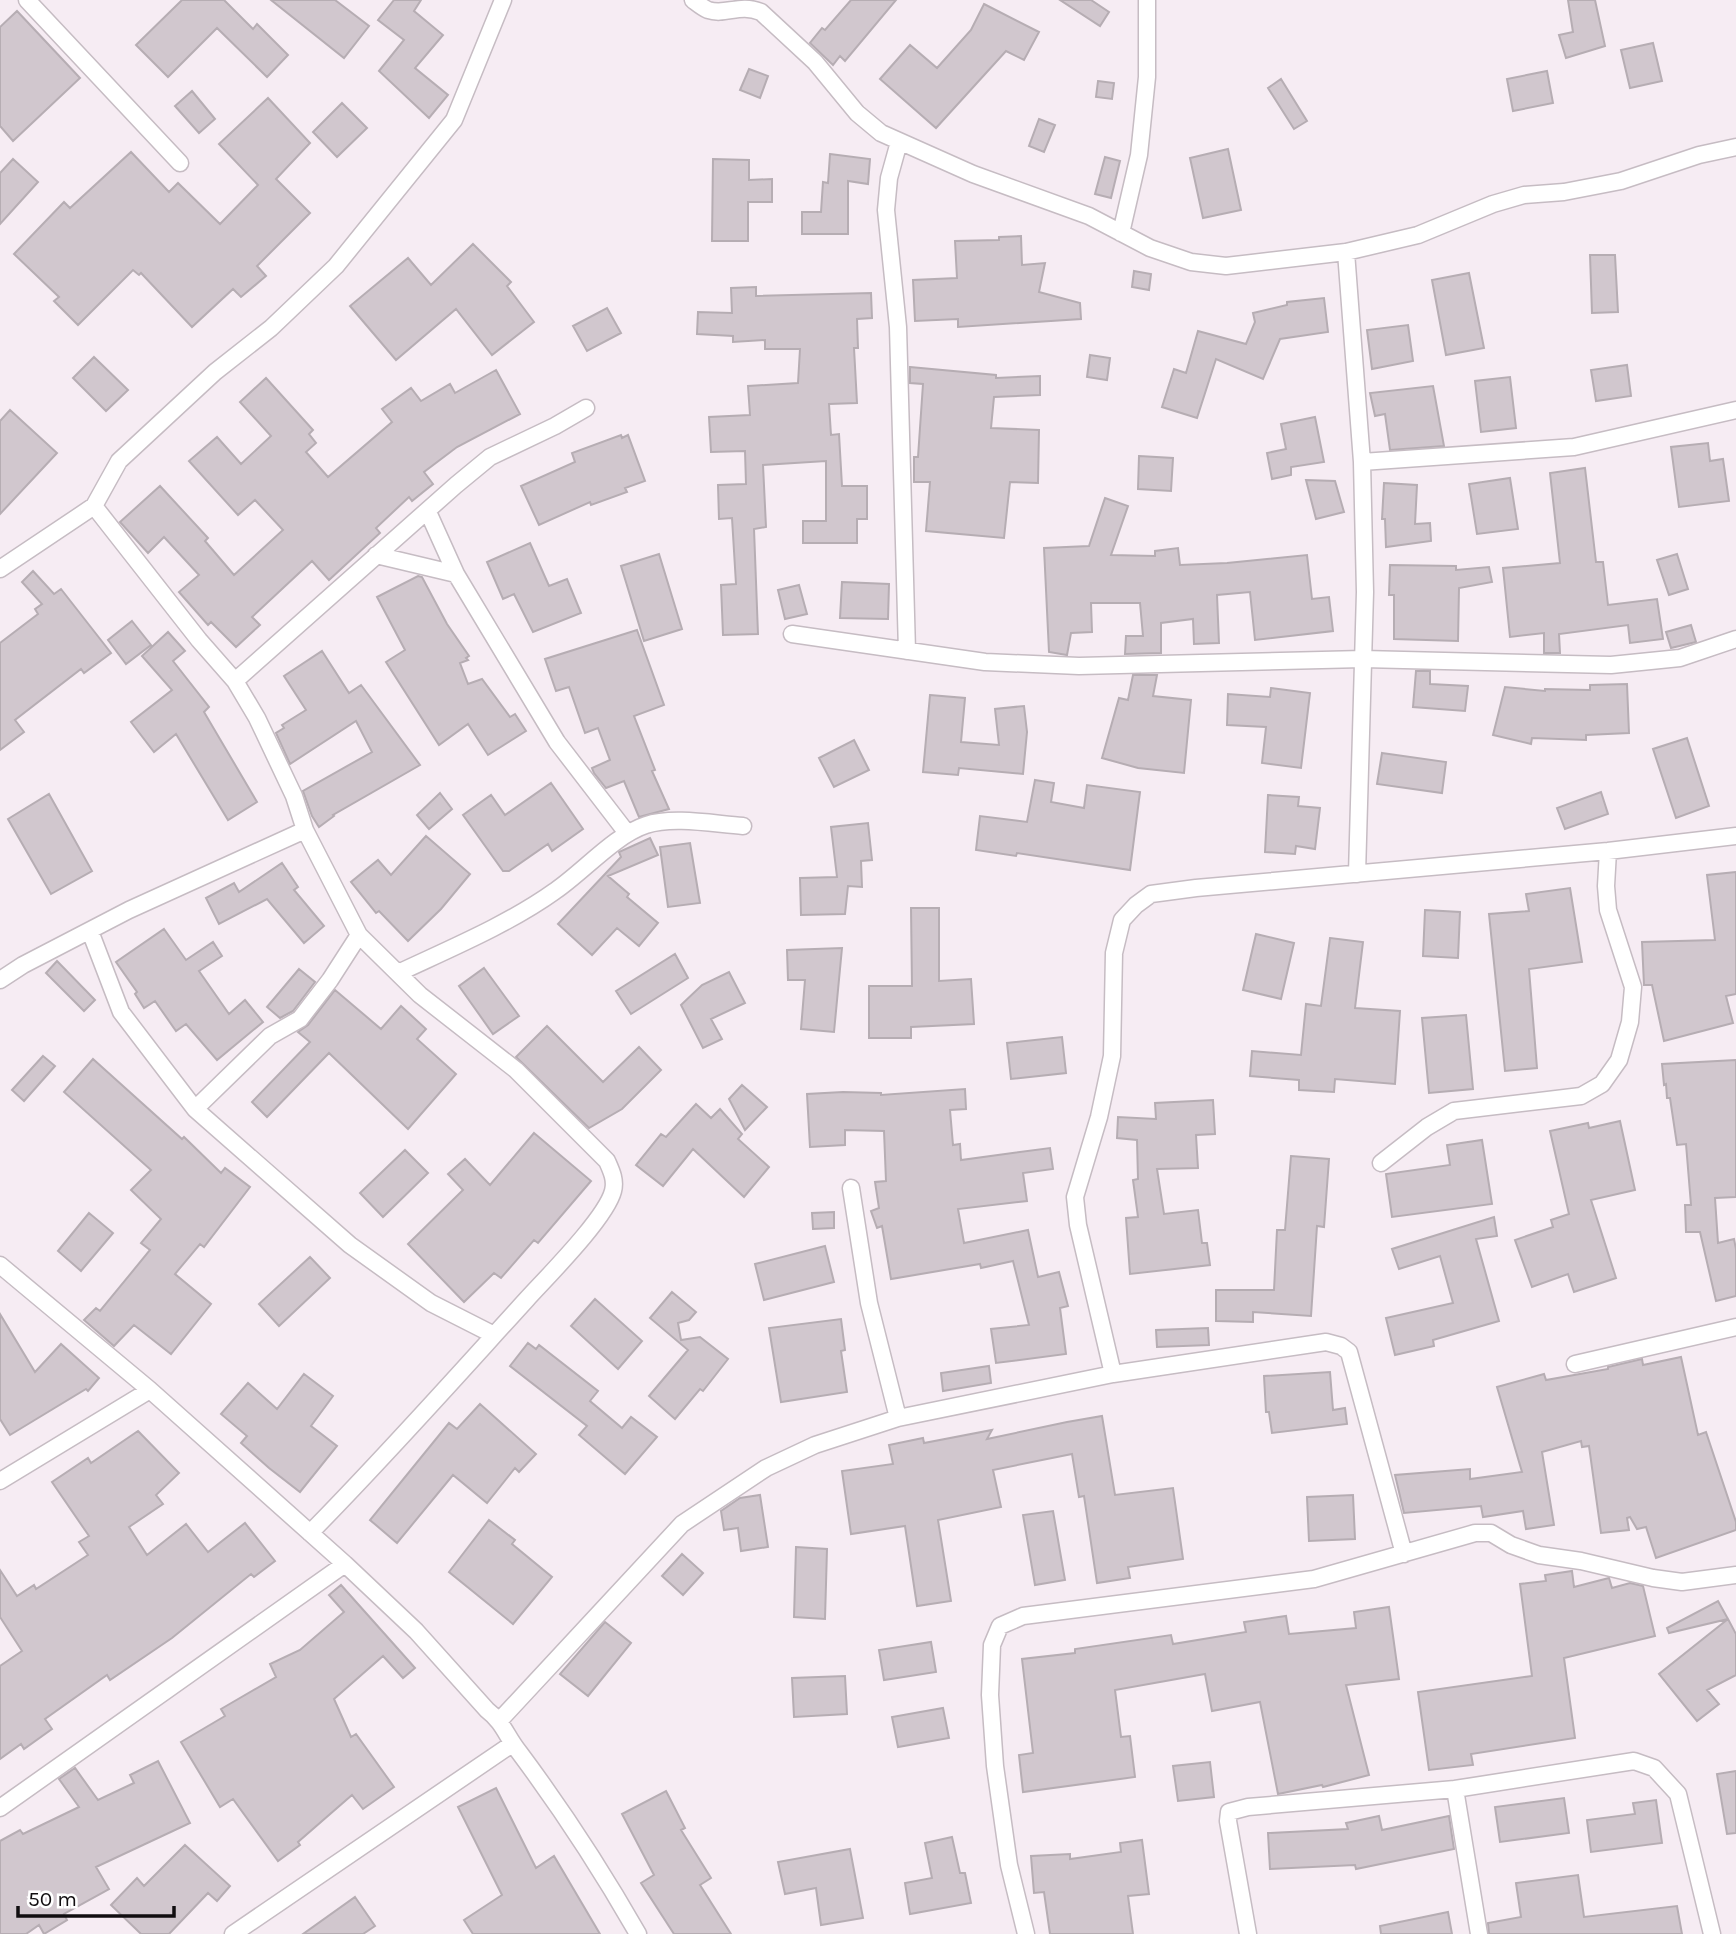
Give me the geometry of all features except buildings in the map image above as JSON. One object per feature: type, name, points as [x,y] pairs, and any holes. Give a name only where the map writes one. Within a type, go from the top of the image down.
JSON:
[{"type":"street","points":[[27,0],[180,163]]},
{"type":"street","points":[[0,569],[94,506],[119,461],[215,372],[271,328],[336,266],[454,120],[503,0]]},
{"type":"street","points":[[693,0],[707,9],[719,11],[750,7],[761,12],[815,62],[857,113],[881,134],[973,174],[1089,216],[1150,248],[1191,262],[1226,266],[1346,252],[1418,235],[1493,204],[1524,195],[1564,192],[1621,181],[1699,155],[1736,147]]},
{"type":"street","points":[[1121,233],[1139,155],[1147,77],[1147,0]]},
{"type":"street","points":[[898,142],[889,178],[886,210],[898,327],[907,651]]},
{"type":"street","points":[[1346,252],[1362,462],[1365,592],[1357,874]]},
{"type":"street","points":[[235,681],[491,457],[586,408]]},
{"type":"street","points":[[1362,462],[1574,447],[1736,410]]},
{"type":"street","points":[[94,506],[199,640],[235,681],[257,718],[295,796],[305,830],[359,935],[420,995],[516,1070],[607,1161],[613,1172],[614,1190],[603,1212],[379,1462],[310,1533]]},
{"type":"street","points":[[428,512],[456,573],[557,742],[628,833]]},
{"type":"street","points":[[376,555],[456,573]]},
{"type":"street","points":[[792,635],[985,662],[1079,666],[1363,659],[1611,665],[1680,658],[1736,639]]},
{"type":"street","points":[[398,973],[483,933],[553,892],[628,833],[648,824],[665,821],[743,826]]},
{"type":"street","points":[[0,980],[23,965],[129,910],[305,830]]},
{"type":"street","points":[[1113,1374],[1078,1225],[1075,1197],[1099,1117],[1112,1056],[1114,953],[1122,920],[1136,905],[1151,894],[1608,851],[1736,836]]},
{"type":"street","points":[[1381,1163],[1427,1127],[1454,1111],[1581,1096],[1602,1084],[1619,1060],[1630,1022],[1633,987],[1608,910],[1608,851]]},
{"type":"street","points":[[90,931],[121,1012],[195,1109],[350,1245],[431,1303],[494,1335]]},
{"type":"street","points":[[195,1109],[258,1046],[300,1019],[330,980],[359,935]]},
{"type":"street","points":[[850,1188],[869,1303],[898,1418]]},
{"type":"street","points":[[0,1265],[150,1390],[416,1631],[486,1710],[500,1720],[512,1744],[565,1815],[638,1934]]},
{"type":"street","points":[[1575,1364],[1736,1327]]},
{"type":"street","points":[[500,1720],[682,1524],[766,1468],[815,1445],[898,1418],[1113,1374],[1326,1342],[1341,1346],[1349,1352],[1404,1554]]},
{"type":"street","points":[[0,1481],[150,1390]]},
{"type":"street","points":[[1026,1934],[1009,1865],[995,1766],[990,1695],[992,1644],[1000,1626],[1023,1616],[1314,1579],[1475,1533],[1491,1533],[1511,1545],[1539,1555],[1581,1561],[1653,1578],[1682,1582],[1736,1575]]},
{"type":"street","points":[[0,1808],[345,1564]]},
{"type":"street","points":[[233,1934],[252,1929],[512,1744]]},
{"type":"street","points":[[1248,1934],[1228,1821],[1230,1812],[1248,1807],[1455,1789],[1634,1761],[1654,1768],[1678,1794],[1712,1934]]},
{"type":"street","points":[[1455,1789],[1479,1934]]}]
